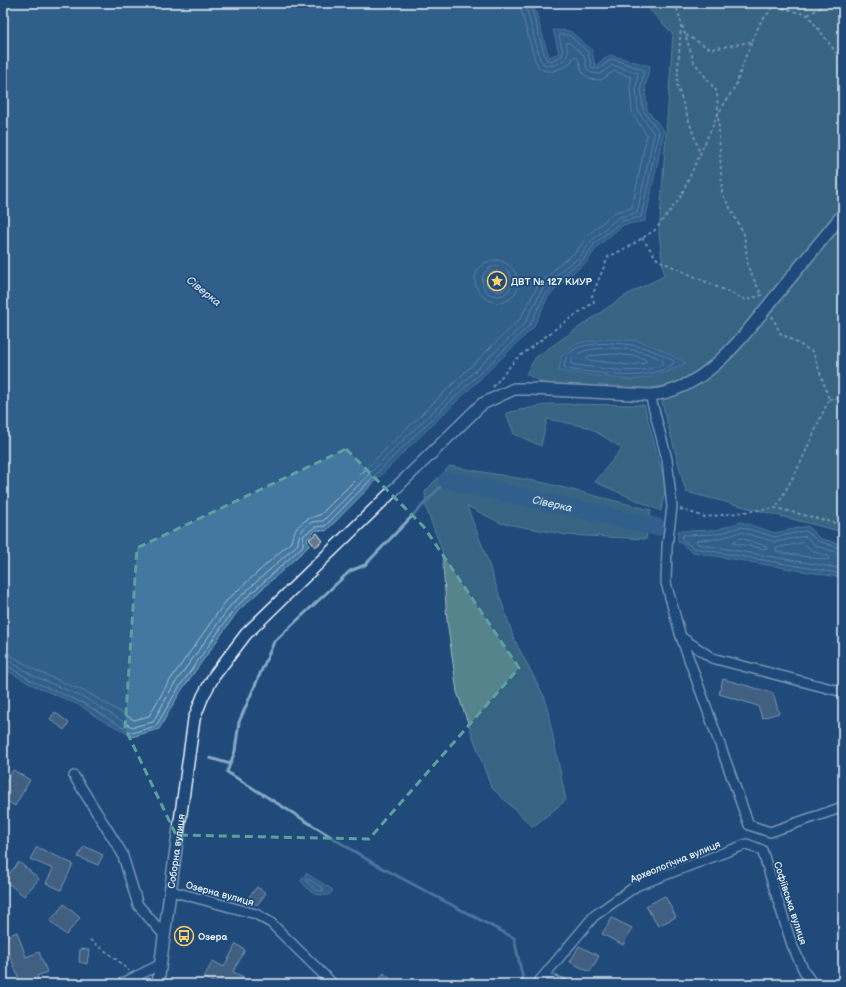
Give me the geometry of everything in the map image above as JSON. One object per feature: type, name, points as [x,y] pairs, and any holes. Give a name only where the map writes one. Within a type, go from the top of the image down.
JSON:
[{"type":"street","name":"Соборна вулиця","points":[[158,984],[194,719],[203,696],[214,676],[246,634],[482,404],[514,389],[660,395],[685,385],[713,366],[736,345],[843,214]]},
{"type":"street","points":[[650,395],[667,459],[672,507],[667,546],[666,583],[681,637],[749,825],[770,832],[843,807]]},
{"type":"street","points":[[681,637],[712,658],[843,692]]},
{"type":"street","points":[[74,776],[122,853],[138,905],[164,934]]},
{"type":"street","name":"Археологічна вулиця","points":[[537,984],[594,916],[636,886],[747,844],[762,850]]},
{"type":"street","name":"Софіївська вулиця","points":[[762,850],[792,945],[805,973],[813,984]]},
{"type":"street","name":"Озерна вулиця","points":[[171,891],[256,914],[271,923],[333,984]]},
{"type":"street","points":[[121,984],[134,976],[161,964]]},
{"type":"lane","points":[[544,975],[564,982]]},
{"type":"path","points":[[675,3],[694,62],[716,92],[722,193],[744,234],[748,267],[780,333],[813,352],[829,399],[800,464],[776,508]]},
{"type":"path","points":[[482,404],[494,385],[516,359],[594,302],[592,296],[608,256],[630,246],[655,230],[680,198],[718,114],[736,85],[745,58],[760,23],[774,6],[774,3]]},
{"type":"path","points":[[808,15],[828,3]]},
{"type":"path","points":[[774,6],[808,15],[843,62]]},
{"type":"path","points":[[682,23],[677,85],[700,154]]},
{"type":"path","points":[[685,34],[711,49],[752,42]]},
{"type":"path","points":[[642,238],[658,260],[746,300],[762,295]]},
{"type":"path","points":[[829,399],[843,398]]},
{"type":"path","points":[[672,507],[704,517],[776,508],[843,525]]},
{"type":"path","points":[[90,940],[115,958],[134,976]]},
{"type":"highlighted area","points":[[346,449],[424,527],[519,668],[369,839],[176,835],[125,728],[137,548]]},
{"type":"green space","points":[[643,3],[843,3],[843,532],[686,492],[659,391],[543,383],[526,374],[536,357],[626,295],[664,276],[659,233],[673,34]],"holes":[[[583,342],[669,371],[657,376]]]},
{"type":"green space","points":[[550,404],[644,405],[666,486],[661,511],[595,482],[622,448],[588,427],[547,419],[541,446],[514,434],[506,413]]},
{"type":"green space","points":[[450,466],[545,483],[651,510],[646,539],[567,535],[501,523],[467,506],[485,553],[514,639],[545,698],[566,800],[533,827],[491,787],[457,692],[447,620],[442,550],[426,508],[425,491]]},
{"type":"water","points":[[3,3],[533,3],[549,57],[559,53],[553,30],[570,31],[592,50],[595,66],[610,55],[650,66],[645,87],[647,110],[664,131],[645,221],[623,225],[598,246],[586,263],[571,274],[548,297],[533,328],[405,451],[326,531],[316,530],[307,539],[309,546],[238,611],[181,691],[159,729],[131,737],[120,729],[98,718],[81,706],[30,684],[3,668]],"holes":[[[496,275],[503,280],[501,287],[497,288],[490,283],[490,278]]]},
{"type":"water","points":[[613,339],[638,341],[660,349],[686,363],[657,376],[631,380],[559,371],[561,357],[572,346],[583,342]]},
{"type":"water","points":[[741,522],[775,533],[808,526],[819,538],[843,545],[843,578],[692,552],[678,541],[678,531],[716,530]]},
{"type":"water","points":[[306,873],[333,890],[329,895],[321,895],[313,892],[301,881]]},
{"type":"building","points":[[317,533],[323,541],[315,547],[309,539]]},
{"type":"building","points":[[723,679],[773,693],[779,713],[762,718],[758,706],[719,694]]},
{"type":"building","points":[[55,712],[69,723],[64,730],[50,719]]},
{"type":"building","points":[[13,770],[30,780],[15,806],[3,799],[3,786]]},
{"type":"building","points":[[84,846],[103,855],[98,865],[78,857]]},
{"type":"building","points":[[37,847],[73,864],[61,890],[46,883],[53,869],[30,859]]},
{"type":"building","points":[[19,862],[39,879],[24,896],[4,880]]},
{"type":"building","points":[[257,887],[266,893],[257,905],[248,898]]},
{"type":"building","points":[[665,896],[676,917],[658,926],[646,906]]},
{"type":"building","points":[[64,904],[80,918],[66,935],[50,921]]},
{"type":"building","points":[[612,918],[632,928],[623,945],[602,934]]},
{"type":"building","points":[[17,932],[26,957],[39,952],[47,972],[37,976],[40,984],[21,984],[8,951],[5,953],[3,948],[3,938]]},
{"type":"building","points":[[236,944],[245,950],[233,972],[244,977],[240,984],[217,984],[204,977],[213,961],[224,967]]},
{"type":"building","points":[[579,946],[599,956],[590,972],[570,962]]},
{"type":"building","points":[[80,949],[89,950],[87,964],[79,962]]},
{"type":"building","points":[[384,973],[396,984],[374,984]]},
{"type":"waterway","points":[[447,480],[365,565],[350,571],[274,642],[239,722],[235,751],[227,772],[373,863],[514,938],[524,984]]},
{"type":"waterway","name":"Сіверка","points":[[447,480],[657,527]]},
{"type":"waterway","points":[[210,758],[230,764]]},
{"type":"place","name":"ДВТ № 127 КИУР","points":[[497,281]]},
{"type":"place","name":"Озера","points":[[184,936]]}]
